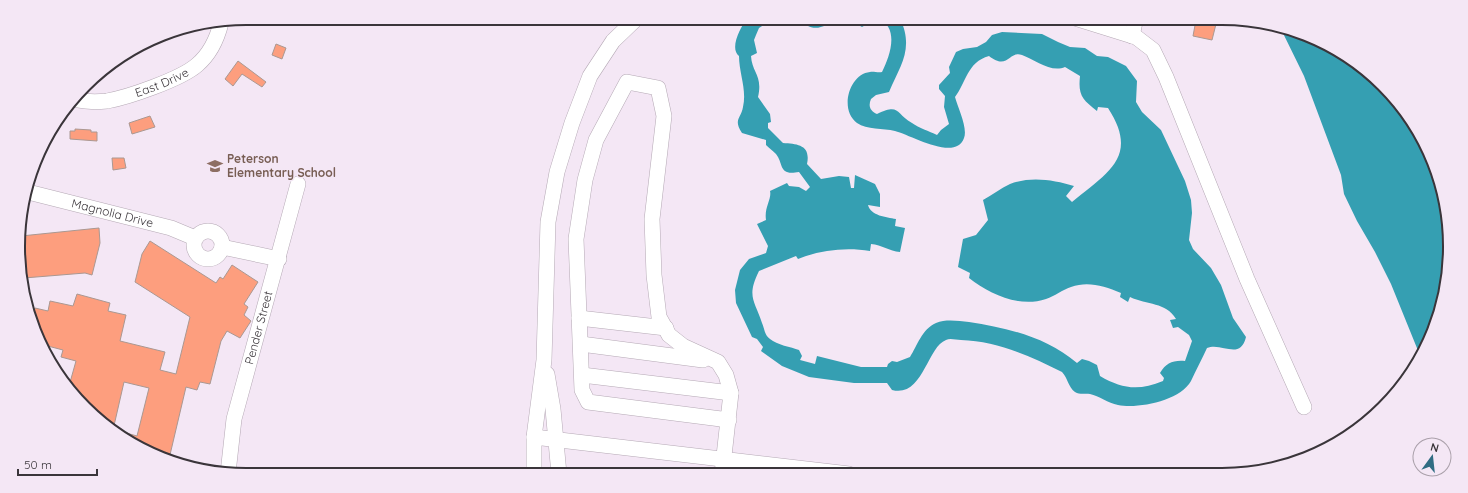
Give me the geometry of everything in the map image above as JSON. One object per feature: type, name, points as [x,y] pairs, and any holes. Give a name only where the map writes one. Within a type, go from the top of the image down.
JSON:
[{"type":"street","points":[[534,468],[534,437],[544,360],[548,222],[556,172],[572,123],[590,76],[613,41],[630,25]]},
{"type":"street","points":[[1097,25],[1132,36],[1153,50],[1166,77],[1247,279],[1304,407]]},
{"type":"street","points":[[1132,36],[1134,25]]},
{"type":"street","name":"East Drive","points":[[80,100],[98,102],[120,98],[188,72],[206,56],[214,44],[219,27]]},
{"type":"street","points":[[723,468],[729,420],[731,393],[726,375],[718,362],[683,346],[669,335],[659,317],[654,275],[652,218],[664,116],[658,88],[627,82],[596,140],[586,180],[576,239],[582,390],[588,402],[729,420]]},
{"type":"street","name":"Pender Street","points":[[229,468],[234,419],[279,259],[298,184]]},
{"type":"street","name":"Magnolia Drive","points":[[32,193],[171,228],[195,238],[204,232],[214,233],[218,236],[222,247],[279,259]]},
{"type":"street","points":[[579,318],[666,328]]},
{"type":"street","points":[[581,344],[718,362]]},
{"type":"street","points":[[544,360],[556,439],[558,468]]},
{"type":"street","points":[[582,375],[731,393]]},
{"type":"street","points":[[534,437],[799,468]]},
{"type":"water","points":[[743,25],[764,25],[759,28],[754,40],[757,53],[751,56],[759,84],[758,97],[770,114],[771,122],[768,123],[768,128],[783,143],[798,145],[805,149],[808,158],[807,164],[821,179],[839,176],[849,177],[851,188],[854,188],[855,175],[875,184],[880,194],[880,207],[868,205],[872,212],[884,217],[896,219],[895,226],[905,228],[900,252],[871,244],[870,251],[842,249],[815,253],[798,259],[796,256],[759,271],[752,293],[766,334],[776,343],[799,350],[802,356],[800,360],[815,364],[817,356],[861,367],[887,367],[892,361],[897,362],[910,357],[923,333],[936,323],[948,321],[969,322],[998,327],[1039,340],[1053,346],[1077,363],[1082,359],[1097,365],[1100,376],[1116,384],[1138,387],[1163,381],[1164,378],[1160,373],[1162,370],[1170,363],[1185,361],[1192,341],[1189,335],[1178,327],[1173,328],[1170,320],[1176,319],[1167,310],[1130,297],[1128,302],[1120,297],[1121,293],[1108,288],[1084,284],[1068,288],[1046,299],[1026,302],[1015,301],[995,294],[977,284],[969,278],[970,273],[958,267],[963,239],[976,235],[988,220],[983,200],[1010,184],[1026,180],[1042,180],[1074,186],[1066,196],[1072,202],[1097,182],[1115,162],[1120,152],[1121,139],[1117,125],[1108,108],[1098,107],[1097,111],[1085,100],[1082,96],[1080,88],[1080,76],[1065,67],[1049,67],[1018,54],[1004,61],[995,60],[989,56],[976,63],[971,68],[955,97],[965,129],[964,138],[959,145],[952,148],[932,145],[895,131],[870,128],[861,125],[857,123],[848,110],[849,93],[857,79],[863,74],[882,72],[888,58],[891,43],[891,35],[887,25],[903,25],[906,39],[906,48],[889,92],[876,95],[871,99],[870,108],[877,114],[894,109],[915,125],[937,135],[949,124],[944,107],[945,96],[939,89],[939,85],[950,73],[949,67],[956,52],[963,49],[977,47],[986,42],[992,35],[1002,32],[1042,34],[1070,47],[1085,48],[1097,56],[1108,57],[1126,66],[1137,81],[1136,102],[1142,112],[1161,130],[1185,181],[1191,200],[1192,213],[1189,240],[1193,249],[1211,268],[1221,285],[1233,318],[1246,337],[1243,344],[1239,348],[1235,349],[1219,347],[1207,348],[1186,388],[1178,394],[1158,402],[1136,406],[1118,405],[1093,395],[1077,393],[1071,388],[1062,372],[1013,350],[974,341],[948,339],[939,344],[918,380],[911,387],[902,390],[892,390],[887,383],[854,383],[809,377],[782,366],[761,351],[763,347],[757,339],[752,337],[736,303],[735,290],[740,270],[749,259],[766,253],[768,246],[757,224],[766,220],[766,211],[770,191],[787,183],[789,186],[799,187],[806,191],[810,187],[799,172],[792,173],[785,171],[776,154],[766,145],[766,140],[742,133],[739,128],[738,119],[743,107],[744,94],[739,56],[735,48],[737,37]]},
{"type":"water","points":[[806,25],[827,25],[817,28]]},
{"type":"water","points":[[1284,34],[1306,42],[1345,62],[1368,80],[1388,100],[1406,123],[1426,162],[1439,203],[1443,232],[1443,261],[1439,290],[1431,318],[1417,349],[1391,284],[1344,194],[1341,175],[1304,76]]},
{"type":"building","points":[[1195,25],[1216,25],[1212,40],[1193,36]]},
{"type":"building","points":[[276,44],[286,48],[282,59],[272,55]]},
{"type":"building","points":[[238,61],[266,82],[262,87],[242,74],[233,86],[225,79]]},
{"type":"building","points":[[150,116],[155,127],[132,134],[129,123]]},
{"type":"building","points":[[75,129],[97,132],[97,141],[70,139],[70,131],[75,131]]},
{"type":"building","points":[[112,158],[124,158],[126,168],[113,170]]},
{"type":"building","points":[[99,228],[100,243],[92,275],[85,273],[27,278],[25,261],[25,236]]},
{"type":"building","points":[[150,241],[216,283],[220,277],[223,279],[232,265],[258,282],[244,304],[248,307],[244,315],[251,321],[240,338],[227,331],[221,341],[210,384],[200,382],[197,390],[186,387],[170,454],[127,433],[137,436],[149,388],[124,382],[114,424],[100,413],[80,393],[71,380],[76,361],[61,357],[63,350],[49,346],[35,310],[35,308],[48,311],[50,301],[73,306],[77,294],[110,303],[108,311],[126,315],[120,341],[165,352],[160,370],[176,374],[190,317],[135,282],[142,254]]},
{"type":"place","name":"Peterson Elementary School","points":[[215,166]]}]
